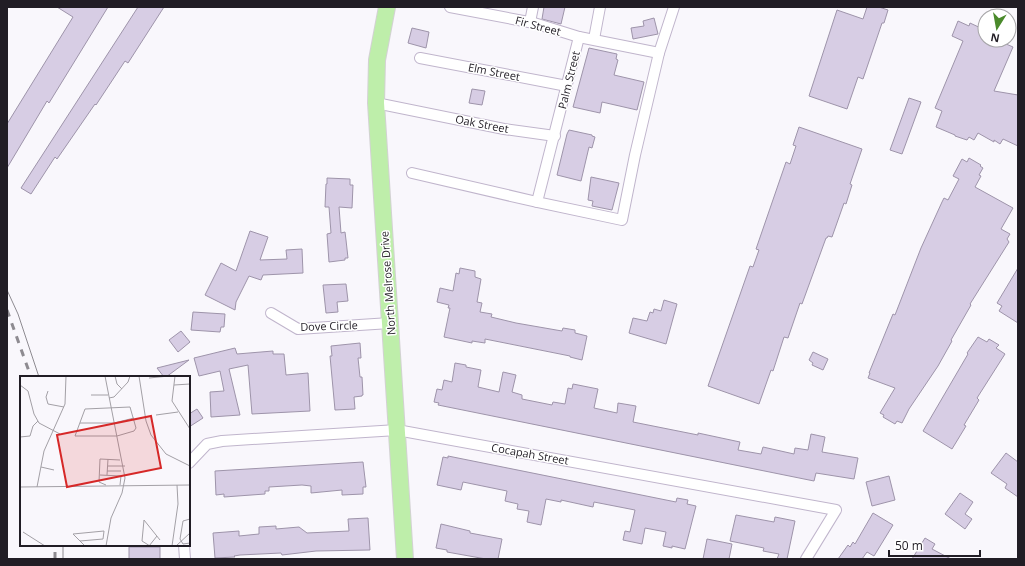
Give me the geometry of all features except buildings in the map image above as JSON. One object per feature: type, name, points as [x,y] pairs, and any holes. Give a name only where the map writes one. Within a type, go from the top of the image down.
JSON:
[{"type":"main road","name":"North Melrose Drive","points":[[387,7],[377,60],[376,103],[405,559]]},
{"type":"street","name":"Fir Street","points":[[450,7],[530,22],[580,37]]},
{"type":"street","points":[[530,22],[533,7]]},
{"type":"street","points":[[594,39],[600,7]]},
{"type":"street","points":[[412,173],[622,220],[635,155],[659,53],[674,7]]},
{"type":"street","name":"Palm Street","points":[[537,202],[580,37],[659,53]]},
{"type":"street","name":"Elm Street","points":[[420,58],[567,86]]},
{"type":"street","name":"Oak Street","points":[[376,103],[504,129],[555,136]]},
{"type":"street","name":"Dove Circle","points":[[271,313],[298,329],[390,323]]},
{"type":"street","name":"Cocapah Street","points":[[190,462],[207,444],[222,441],[397,430],[836,510],[806,559]]},
{"type":"street","points":[[184,546],[185,559]]},
{"type":"tram line","points":[[7,290],[18,314],[39,376]]},
{"type":"tram line","points":[[63,546],[63,559]]},
{"type":"railway","points":[[7,310],[31,376]]},
{"type":"railway","points":[[55,546],[55,559]]}]
